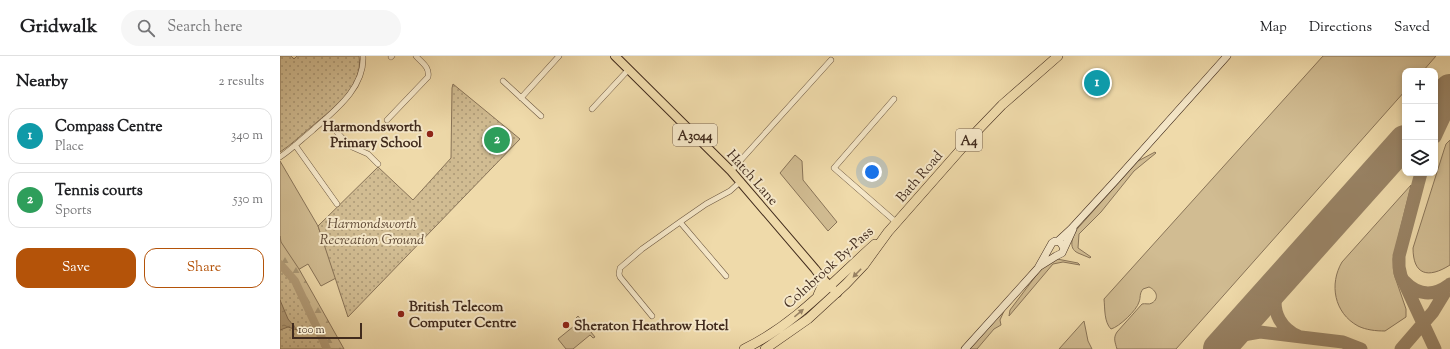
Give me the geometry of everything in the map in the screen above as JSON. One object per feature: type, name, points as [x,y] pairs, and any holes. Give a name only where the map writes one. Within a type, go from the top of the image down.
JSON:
[{"type":"highway","name":"Bath Road","points":[[888,232],[977,131],[1002,105],[1058,56]]},
{"type":"highway","name":"Colnbrook By-Pass","points":[[744,349],[780,329],[817,298],[835,288],[864,265],[888,232]]},
{"type":"highway","points":[[817,298],[823,279]]},
{"type":"highway","name":"Colnbrook By-Pass","points":[[765,349],[808,318],[835,288]]},
{"type":"main road","name":"Hatch Lane","points":[[615,56],[741,181],[816,269],[835,288]]},
{"type":"main road","name":"Hatch Lane","points":[[816,269],[823,279],[835,288]]},
{"type":"street","points":[[280,157],[338,107],[355,87],[362,72],[363,56]]},
{"type":"street","points":[[387,120],[428,77],[429,72],[427,68],[416,56]]},
{"type":"street","points":[[521,98],[559,56]]},
{"type":"street","points":[[965,349],[1038,268],[1052,243],[1058,241],[1077,223],[1227,56]]},
{"type":"street","points":[[731,171],[831,60]]},
{"type":"street","points":[[592,109],[629,69]]},
{"type":"street","points":[[503,81],[541,116]]},
{"type":"street","points":[[894,99],[834,168],[896,223]]},
{"type":"street","points":[[325,119],[346,142],[352,147],[368,154],[378,164]]},
{"type":"street","points":[[295,145],[337,204]]},
{"type":"street","points":[[652,316],[620,277],[620,268],[642,249],[706,204],[730,191],[741,181]]},
{"type":"street","points":[[680,222],[726,276]]},
{"type":"street","points":[[1038,268],[1061,254],[1077,223]]},
{"type":"street","points":[[1058,241],[1062,243],[1064,248]]},
{"type":"street","points":[[1049,248],[1051,253],[1056,256]]},
{"type":"green space","points":[[280,56],[291,56],[294,59],[297,56],[359,56],[359,67],[351,88],[344,97],[328,113],[280,152]]},
{"type":"green space","points":[[1323,56],[1436,56],[1426,68],[1402,68],[1402,94],[1176,349],[1117,349],[1115,338],[1117,332],[1142,304],[1151,304],[1156,299],[1154,290],[1149,287],[1143,289],[1138,305],[1131,314],[1123,322],[1111,329],[1106,319],[1104,299]]},
{"type":"green space","name":"Harmondsworth Recreation Ground","points":[[453,84],[520,139],[348,317],[318,226],[378,167],[413,200],[451,158]]},
{"type":"green space","points":[[1450,140],[1450,265],[1435,272],[1429,273],[1423,272],[1419,269],[1414,257],[1413,248],[1436,176],[1438,176],[1438,169],[1446,144]]},
{"type":"green space","points":[[1155,152],[1156,153],[1134,171],[1101,212],[1079,234],[1078,248],[1091,257],[1090,258],[1075,251],[1072,241],[1078,228],[1138,161]]},
{"type":"green space","points":[[795,155],[802,161],[803,180],[837,222],[828,231],[780,173]]},
{"type":"green space","points":[[280,161],[318,226],[336,278],[321,286],[308,264],[291,274],[280,260]]},
{"type":"green space","points":[[1411,185],[1393,259],[1394,274],[1406,309],[1406,317],[1385,331],[1358,326],[1344,314],[1339,306],[1335,288],[1338,271],[1342,262]]},
{"type":"green space","points":[[280,236],[281,242],[299,269],[344,349],[328,349],[296,280],[280,260]]},
{"type":"green space","points":[[1057,259],[1078,263],[1080,265],[1063,262],[1053,264],[1009,316],[1010,310],[1038,273],[1045,266]]},
{"type":"green space","points":[[280,264],[295,281],[327,349],[280,349]]},
{"type":"green space","points":[[1004,311],[1000,320],[1001,325],[994,329],[977,349],[970,349]]},
{"type":"green space","points":[[578,316],[595,337],[593,338],[590,335],[573,349],[566,349],[558,339],[579,322],[576,318]]},
{"type":"green space","points":[[1084,321],[1088,341],[1092,349],[1059,349]]},
{"type":"water","points":[[280,300],[288,319],[297,330],[288,327],[280,330]]},
{"type":"waterway","points":[[280,264],[295,281],[327,349]]},
{"type":"taxiway","points":[[1438,131],[1450,105]]},
{"type":"taxiway","points":[[1420,176],[1399,256],[1399,267],[1401,276],[1435,349]]},
{"type":"taxiway","points":[[1283,278],[1276,295],[1275,302],[1277,314],[1283,325],[1298,336]]},
{"type":"taxiway","points":[[1404,281],[1414,289],[1425,293],[1431,293],[1443,289],[1449,285]]},
{"type":"taxiway","points":[[1401,349],[1433,312],[1450,284]]},
{"type":"taxiway","points":[[1221,347],[1243,335],[1260,332],[1343,342],[1361,349]]},
{"type":"runway","points":[[1438,104],[1450,90]]},
{"type":"runway","points":[[1219,349],[1402,144]]},
{"type":"place","name":"Compass Centre","points":[[1097,83]]},
{"type":"place","name":"Harmondsworth Primary School","points":[[430,134]]},
{"type":"place","name":"Tennis courts","points":[[497,140]]},
{"type":"place","name":"British Telecom Computer Centre","points":[[401,314]]},
{"type":"place","name":"Sheraton Heathrow Hotel","points":[[566,325]]}]
